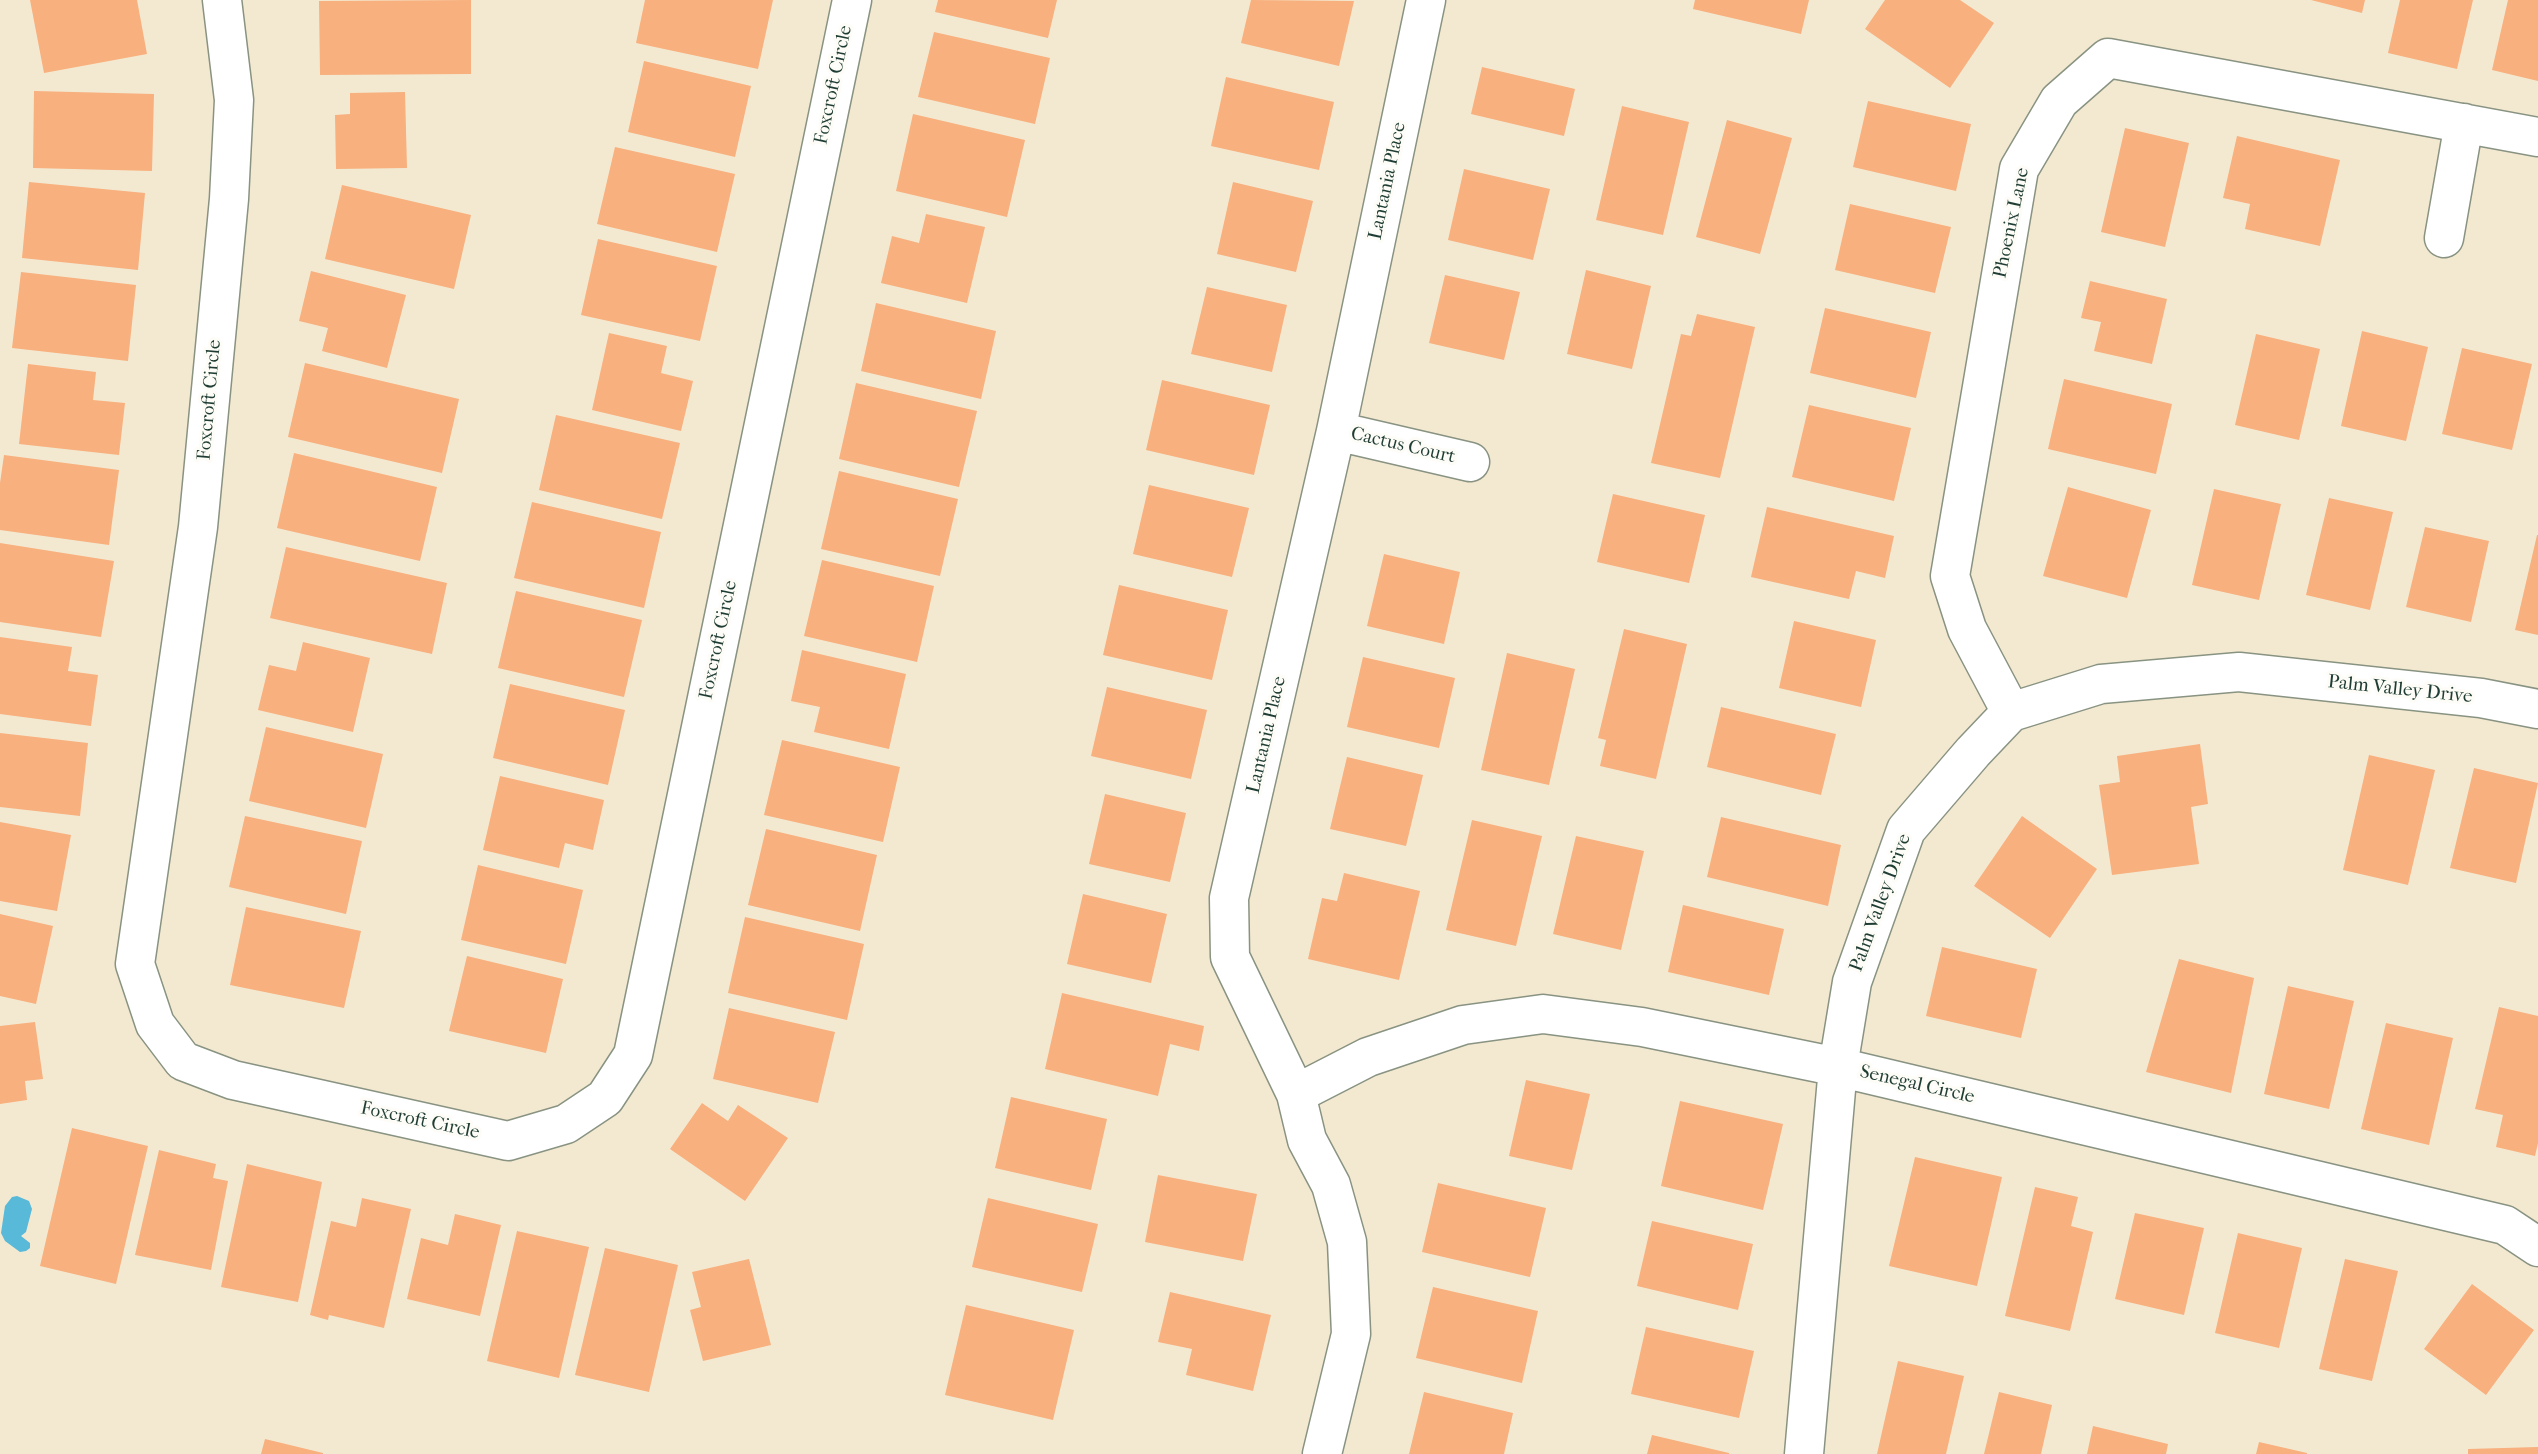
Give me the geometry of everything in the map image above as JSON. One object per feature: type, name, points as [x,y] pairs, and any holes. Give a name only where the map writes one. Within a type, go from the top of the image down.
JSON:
[{"type":"street","name":"Foxcroft Circle","points":[[222,0],[234,100],[229,199],[198,527],[135,964],[155,1024],[183,1061],[233,1080],[508,1140],[566,1124],[605,1098],[633,1055],[852,0]]},
{"type":"street","name":"Lantania Place","points":[[1322,1454],[1351,1334],[1347,1242],[1331,1185],[1307,1140],[1296,1094],[1230,957],[1229,898],[1336,431],[1426,0]]},
{"type":"street","name":"Phoenix Lane","points":[[2011,712],[1967,629],[1950,576],[2019,169],[2059,101],[2108,58],[2538,137]]},
{"type":"street","points":[[2444,238],[2464,123]]},
{"type":"street","name":"Cactus Court","points":[[1336,431],[1470,462]]},
{"type":"street","name":"Palm Valley Drive","points":[[1804,1454],[1838,1067],[1852,982],[1906,830],[2011,712],[2101,684],[2239,672],[2481,698],[2538,709]]},
{"type":"street","name":"Senegal Circle","points":[[1296,1094],[1368,1057],[1463,1025],[1543,1014],[1642,1027],[1838,1067],[2505,1225],[2538,1247]]},
{"type":"water","points":[[17,1196],[29,1201],[32,1209],[26,1232],[21,1236],[30,1243],[30,1248],[20,1252],[5,1241],[1,1233],[5,1206],[12,1197]]},
{"type":"building","points":[[30,0],[137,0],[147,54],[44,73]]},
{"type":"building","points":[[471,0],[471,74],[320,75],[319,1]]},
{"type":"building","points":[[645,0],[773,0],[758,69],[636,43]]},
{"type":"building","points":[[938,0],[1057,0],[1048,38],[935,12]]},
{"type":"building","points":[[1251,0],[1354,1],[1339,66],[1241,43]]},
{"type":"building","points":[[1695,0],[1809,0],[1801,34],[1693,9]]},
{"type":"building","points":[[1885,0],[1960,0],[1994,23],[1950,88],[1865,29]]},
{"type":"building","points":[[2311,0],[2365,0],[2362,13]]},
{"type":"building","points":[[2400,0],[2473,0],[2457,69],[2388,53]]},
{"type":"building","points":[[2508,0],[2538,0],[2538,81],[2492,70]]},
{"type":"building","points":[[934,32],[1050,58],[1035,124],[918,97]]},
{"type":"building","points":[[644,61],[751,86],[735,157],[628,132]]},
{"type":"building","points":[[1482,67],[1575,89],[1564,136],[1471,114]]},
{"type":"building","points":[[1226,77],[1334,102],[1319,170],[1211,146]]},
{"type":"building","points":[[34,91],[154,94],[152,171],[33,168]]},
{"type":"building","points":[[405,92],[407,168],[336,169],[335,115],[350,114],[350,93]]},
{"type":"building","points":[[1868,101],[1971,124],[1956,191],[1853,167]]},
{"type":"building","points":[[1622,106],[1689,122],[1663,235],[1596,220]]},
{"type":"building","points":[[913,114],[1025,140],[1007,217],[896,191]]},
{"type":"building","points":[[1727,120],[1792,138],[1760,254],[1696,237]]},
{"type":"building","points":[[2125,128],[2189,143],[2165,247],[2101,232]]},
{"type":"building","points":[[2237,136],[2340,160],[2320,246],[2245,229],[2250,204],[2223,198]]},
{"type":"building","points":[[615,147],[735,174],[717,252],[597,224]]},
{"type":"building","points":[[1464,169],[1550,189],[1533,260],[1448,240]]},
{"type":"building","points":[[29,182],[145,193],[138,270],[22,258]]},
{"type":"building","points":[[1233,182],[1313,201],[1296,272],[1217,254]]},
{"type":"building","points":[[342,185],[471,215],[454,289],[325,259]]},
{"type":"building","points":[[1850,204],[1951,227],[1935,293],[1835,270]]},
{"type":"building","points":[[926,214],[985,227],[967,303],[881,283],[892,236],[919,243]]},
{"type":"building","points":[[598,239],[717,266],[700,341],[581,315]]},
{"type":"building","points":[[1586,270],[1651,286],[1632,369],[1567,354]]},
{"type":"building","points":[[311,271],[406,295],[387,368],[322,351],[328,328],[299,321]]},
{"type":"building","points":[[21,272],[136,285],[128,361],[12,348]]},
{"type":"building","points":[[1445,275],[1520,292],[1504,360],[1429,343]]},
{"type":"building","points":[[2090,281],[2167,299],[2152,364],[2094,351],[2101,322],[2081,318]]},
{"type":"building","points":[[1207,287],[1287,305],[1272,372],[1191,354]]},
{"type":"building","points":[[876,303],[996,331],[981,399],[861,371]]},
{"type":"building","points":[[1825,308],[1931,332],[1916,398],[1810,373]]},
{"type":"building","points":[[1697,314],[1755,327],[1720,478],[1651,463],[1681,334],[1691,336]]},
{"type":"building","points":[[2362,331],[2428,347],[2406,441],[2341,426]]},
{"type":"building","points":[[609,333],[667,346],[661,373],[693,381],[681,431],[592,410]]},
{"type":"building","points":[[2256,334],[2320,349],[2299,440],[2235,425]]},
{"type":"building","points":[[2462,348],[2532,364],[2512,450],[2442,434]]},
{"type":"building","points":[[305,363],[459,399],[442,473],[288,437]]},
{"type":"building","points":[[28,364],[96,372],[93,400],[125,403],[119,455],[19,444]]},
{"type":"building","points":[[2064,379],[2172,404],[2156,474],[2048,449]]},
{"type":"building","points":[[1162,380],[1270,405],[1254,475],[1146,450]]},
{"type":"building","points":[[856,383],[977,411],[959,487],[839,459]]},
{"type":"building","points":[[1809,405],[1911,428],[1894,501],[1792,477]]},
{"type":"building","points":[[556,415],[680,443],[662,519],[539,490]]},
{"type":"building","points":[[294,453],[437,487],[420,561],[277,528]]},
{"type":"building","points":[[4,455],[119,470],[109,545],[0,530],[0,483]]},
{"type":"building","points":[[839,471],[958,499],[940,576],[821,549]]},
{"type":"building","points":[[1149,485],[1249,508],[1232,577],[1133,554]]},
{"type":"building","points":[[2068,487],[2151,510],[2127,598],[2043,576]]},
{"type":"building","points":[[2214,489],[2281,504],[2259,600],[2192,585]]},
{"type":"building","points":[[1613,494],[1705,515],[1689,583],[1597,562]]},
{"type":"building","points":[[2329,498],[2393,512],[2370,610],[2306,595]]},
{"type":"building","points":[[532,502],[661,532],[644,608],[514,578]]},
{"type":"building","points":[[1767,507],[1894,536],[1885,578],[1856,571],[1849,599],[1751,577]]},
{"type":"building","points":[[2425,527],[2489,541],[2471,622],[2406,607]]},
{"type":"building","points":[[2538,535],[2538,635],[2515,630]]},
{"type":"building","points":[[0,543],[114,561],[101,637],[0,622]]},
{"type":"building","points":[[286,547],[447,583],[432,654],[270,618]]},
{"type":"building","points":[[1384,554],[1460,572],[1444,644],[1367,626]]},
{"type":"building","points":[[822,560],[934,586],[917,662],[804,636]]},
{"type":"building","points":[[1119,585],[1228,610],[1212,680],[1103,655]]},
{"type":"building","points":[[516,591],[642,620],[624,697],[498,668]]},
{"type":"building","points":[[1794,621],[1876,640],[1861,707],[1779,688]]},
{"type":"building","points":[[1624,629],[1687,644],[1656,779],[1600,766],[1606,740],[1598,738]]},
{"type":"building","points":[[0,637],[72,647],[68,671],[98,675],[91,726],[0,714]]},
{"type":"building","points":[[303,642],[370,658],[353,732],[258,710],[269,665],[296,671]]},
{"type":"building","points":[[802,650],[906,674],[889,749],[814,732],[820,707],[791,701]]},
{"type":"building","points":[[1507,653],[1575,669],[1549,785],[1481,770]]},
{"type":"building","points":[[1363,657],[1455,678],[1439,748],[1347,727]]},
{"type":"building","points":[[510,684],[625,710],[608,785],[493,758]]},
{"type":"building","points":[[1107,687],[1207,710],[1191,779],[1091,756]]},
{"type":"building","points":[[1721,707],[1836,734],[1821,795],[1707,767]]},
{"type":"building","points":[[266,727],[383,754],[366,828],[249,801]]},
{"type":"building","points":[[0,733],[88,743],[80,816],[0,807]]},
{"type":"building","points":[[782,740],[900,767],[883,842],[764,815]]},
{"type":"building","points":[[2200,744],[2208,804],[2191,807],[2199,864],[2112,875],[2099,785],[2120,782],[2117,756]]},
{"type":"building","points":[[2369,755],[2435,770],[2408,885],[2343,870]]},
{"type":"building","points":[[1347,757],[1423,775],[1406,846],[1330,829]]},
{"type":"building","points":[[2474,768],[2538,783],[2516,883],[2450,868]]},
{"type":"building","points":[[500,776],[604,800],[593,850],[565,843],[559,868],[483,850]]},
{"type":"building","points":[[1105,794],[1186,813],[1170,882],[1089,864]]},
{"type":"building","points":[[245,816],[362,841],[346,914],[229,887]]},
{"type":"building","points":[[2022,816],[2097,869],[2050,938],[1974,886]]},
{"type":"building","points":[[1721,817],[1841,845],[1828,906],[1707,877]]},
{"type":"building","points":[[1472,820],[1542,836],[1516,946],[1446,930]]},
{"type":"building","points":[[0,822],[71,835],[57,911],[0,901]]},
{"type":"building","points":[[766,829],[877,855],[860,931],[748,905]]},
{"type":"building","points":[[1576,836],[1644,851],[1621,950],[1553,934]]},
{"type":"building","points":[[478,865],[583,890],[566,964],[461,940]]},
{"type":"building","points":[[1344,873],[1420,891],[1399,980],[1308,959],[1322,898],[1337,901]]},
{"type":"building","points":[[1083,894],[1167,914],[1151,983],[1067,964]]},
{"type":"building","points":[[1683,905],[1784,929],[1769,995],[1668,972]]},
{"type":"building","points":[[246,907],[361,931],[344,1008],[230,985]]},
{"type":"building","points":[[0,914],[53,926],[36,1004],[0,996]]},
{"type":"building","points":[[745,917],[864,944],[847,1020],[728,993]]},
{"type":"building","points":[[1942,947],[2037,969],[2021,1038],[1926,1016]]},
{"type":"building","points":[[467,956],[563,979],[546,1053],[449,1031]]},
{"type":"building","points":[[2179,959],[2254,978],[2231,1093],[2146,1072]]},
{"type":"building","points":[[2288,986],[2354,1001],[2329,1109],[2264,1094]]},
{"type":"building","points":[[1062,993],[1204,1026],[1199,1051],[1170,1044],[1158,1096],[1045,1069]]},
{"type":"building","points":[[2499,1007],[2538,1016],[2538,1143],[2535,1156],[2496,1147],[2503,1115],[2475,1109]]},
{"type":"building","points":[[729,1008],[835,1032],[818,1103],[713,1079]]},
{"type":"building","points":[[35,1022],[43,1079],[25,1081],[27,1100],[0,1104],[0,1026]]},
{"type":"building","points":[[2386,1023],[2453,1038],[2429,1145],[2361,1129]]},
{"type":"building","points":[[1526,1080],[1590,1094],[1572,1170],[1509,1156]]},
{"type":"building","points":[[1011,1097],[1107,1119],[1091,1190],[995,1168]]},
{"type":"building","points":[[1680,1101],[1783,1124],[1763,1210],[1661,1186]]},
{"type":"building","points":[[702,1103],[728,1121],[738,1105],[788,1138],[745,1201],[670,1149]]},
{"type":"building","points":[[72,1128],[148,1146],[116,1284],[40,1266]]},
{"type":"building","points":[[159,1150],[216,1164],[213,1178],[228,1181],[211,1270],[135,1255]]},
{"type":"building","points":[[1915,1157],[2002,1177],[1977,1286],[1889,1266]]},
{"type":"building","points":[[247,1164],[322,1182],[298,1302],[221,1287]]},
{"type":"building","points":[[1158,1175],[1257,1194],[1243,1261],[1145,1242]]},
{"type":"building","points":[[1438,1183],[1546,1208],[1530,1277],[1422,1252]]},
{"type":"building","points":[[2035,1187],[2078,1197],[2071,1226],[2093,1232],[2070,1331],[2005,1316]]},
{"type":"building","points":[[362,1198],[411,1209],[384,1328],[329,1315],[328,1320],[310,1315],[331,1221],[356,1227]]},
{"type":"building","points":[[988,1198],[1098,1224],[1082,1292],[972,1267]]},
{"type":"building","points":[[2135,1213],[2204,1228],[2184,1315],[2115,1299]]},
{"type":"building","points":[[455,1214],[501,1225],[480,1316],[407,1299],[421,1238],[448,1245]]},
{"type":"building","points":[[1652,1221],[1753,1244],[1738,1310],[1637,1286]]},
{"type":"building","points":[[517,1231],[589,1247],[559,1378],[487,1361]]},
{"type":"building","points":[[2238,1233],[2302,1248],[2279,1348],[2215,1333]]},
{"type":"building","points":[[605,1248],[678,1265],[649,1392],[575,1375]]},
{"type":"building","points":[[749,1259],[771,1345],[703,1361],[690,1310],[701,1307],[692,1272]]},
{"type":"building","points":[[2345,1259],[2398,1271],[2372,1381],[2319,1369]]},
{"type":"building","points":[[2472,1284],[2534,1330],[2486,1395],[2424,1349]]},
{"type":"building","points":[[1433,1287],[1538,1311],[1522,1383],[1416,1358]]},
{"type":"building","points":[[1170,1292],[1271,1315],[1253,1391],[1186,1375],[1192,1349],[1158,1342]]},
{"type":"building","points":[[966,1305],[1074,1330],[1053,1420],[945,1395]]},
{"type":"building","points":[[1646,1327],[1754,1351],[1739,1418],[1631,1394]]},
{"type":"building","points":[[1898,1361],[1964,1376],[1946,1454],[1877,1454]]},
{"type":"building","points":[[1424,1392],[1513,1413],[1504,1454],[1409,1454]]},
{"type":"building","points":[[1999,1392],[2052,1405],[2041,1454],[1984,1454]]},
{"type":"building","points":[[2093,1426],[2168,1444],[2166,1454],[2087,1454]]},
{"type":"building","points":[[1652,1435],[1729,1453],[1729,1454],[1647,1454]]},
{"type":"building","points":[[265,1439],[323,1453],[323,1454],[261,1454]]},
{"type":"building","points":[[2259,1442],[2307,1453],[2307,1454],[2256,1454]]},
{"type":"building","points":[[2538,1447],[2538,1454],[2468,1454],[2468,1449]]}]
